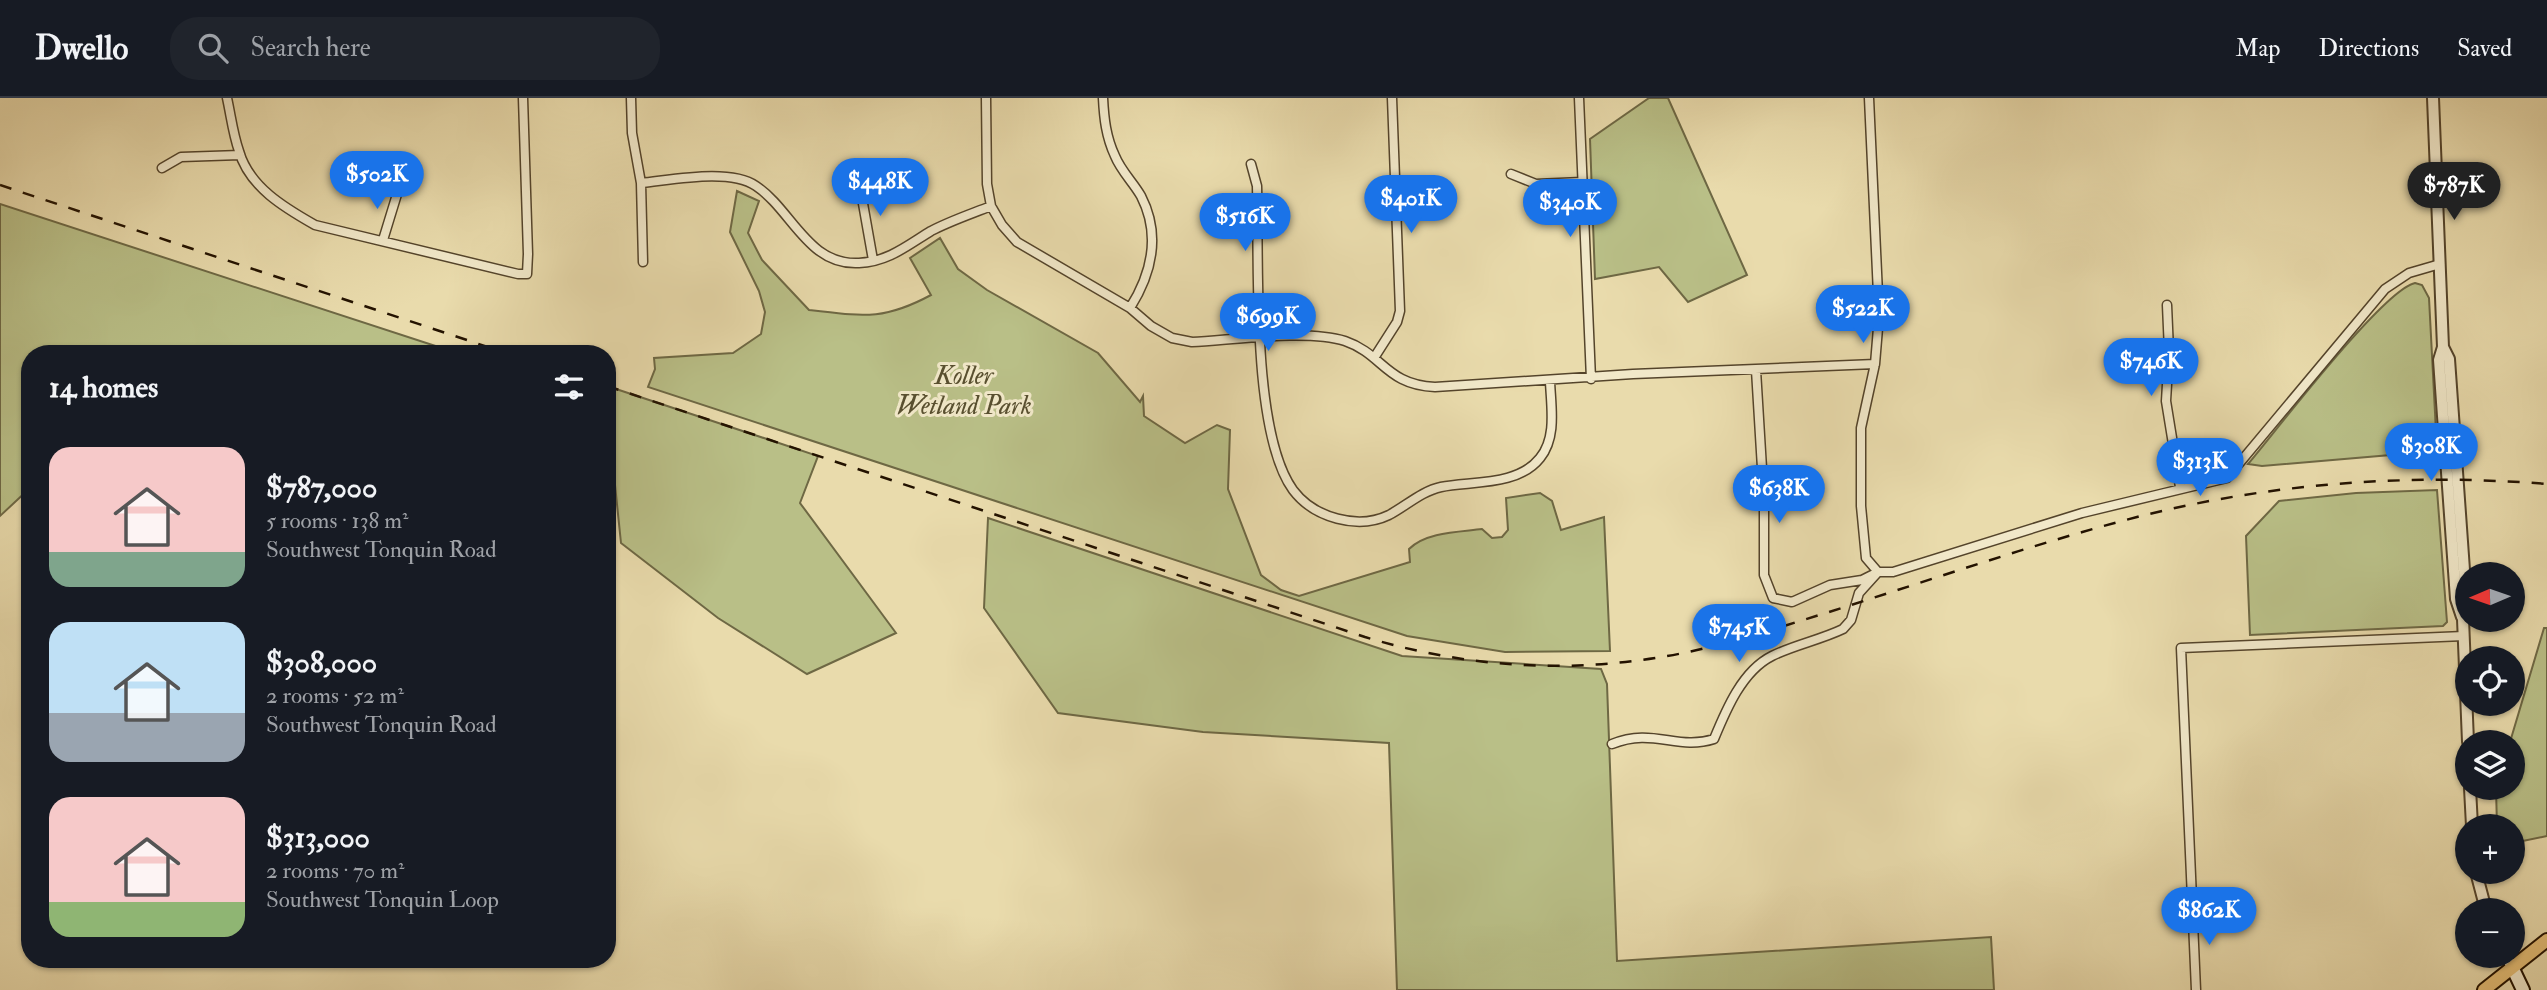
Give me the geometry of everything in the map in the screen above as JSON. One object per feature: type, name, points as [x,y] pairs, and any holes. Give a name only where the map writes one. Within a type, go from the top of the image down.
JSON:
[{"type":"main road","points":[[2484,990],[2547,940]]},
{"type":"main road","points":[[2513,969],[2523,990]]},
{"type":"street","points":[[227,98],[240,155],[260,187],[286,209],[315,225],[527,274],[523,98]]},
{"type":"street","points":[[631,98],[632,133],[640,183],[643,262]]},
{"type":"street","points":[[986,98],[987,184],[990,206],[1017,242],[1130,308],[1151,326],[1172,338],[1192,342],[1327,337],[1361,348],[1391,375],[1424,387],[1591,379],[1633,374],[1875,364]]},
{"type":"street","points":[[1104,98],[1110,144],[1140,196],[1150,223],[1151,265],[1144,286],[1130,308]]},
{"type":"street","points":[[1374,358],[1397,322],[1399,311],[1392,98]]},
{"type":"street","points":[[1579,98],[1591,379]]},
{"type":"street","points":[[1869,98],[1879,316],[1875,364],[1861,428],[1861,506],[1866,558],[1878,572]]},
{"type":"street","points":[[2433,98],[2443,347],[2449,359],[2466,597],[2463,619],[2468,730]]},
{"type":"street","points":[[162,168],[181,157],[240,155]]},
{"type":"street","points":[[1251,163],[1257,186],[1267,419],[1283,471],[1294,491],[1308,504],[1324,514],[1357,522],[1387,516],[1430,490],[1503,478],[1530,469],[1546,451],[1550,437],[1550,381]]},
{"type":"street","points":[[1511,174],[1536,184],[1582,182]]},
{"type":"street","points":[[640,183],[729,176],[756,185],[811,246],[842,261],[859,263],[890,256],[932,230],[990,206]]},
{"type":"street","points":[[859,181],[873,260]]},
{"type":"street","points":[[383,240],[398,191]]},
{"type":"street","points":[[1756,370],[1764,501],[1764,575],[1773,598],[1792,602],[1830,584],[1862,580],[1878,572],[1893,572],[2082,513],[2180,487],[2227,478],[2385,289],[2409,273],[2440,264]]},
{"type":"street","points":[[2167,305],[2169,351],[2165,388],[2180,487]]},
{"type":"street","points":[[1612,744],[1646,735],[1689,744],[1714,739],[1736,693],[1753,670],[1770,657],[1843,629],[1855,612],[1859,593],[1878,572]]},
{"type":"street","points":[[2196,990],[2181,648],[2464,636]]},
{"type":"green space","points":[[1649,98],[1668,98],[1747,275],[1688,302],[1659,267],[1595,279],[1590,139]]},
{"type":"green space","name":"Koller Wetland Park","points":[[737,191],[759,201],[748,233],[762,260],[809,310],[858,315],[885,313],[931,295],[910,258],[940,238],[958,269],[987,290],[1098,353],[1140,402],[1143,396],[1144,416],[1185,443],[1217,425],[1230,430],[1228,489],[1261,575],[1281,590],[1299,596],[1410,562],[1409,549],[1434,536],[1482,529],[1492,538],[1502,537],[1508,530],[1506,498],[1540,493],[1552,501],[1561,530],[1604,517],[1610,651],[1505,652],[1407,636],[648,387],[655,369],[654,358],[733,353],[761,334],[765,312],[759,291],[730,232]]},
{"type":"green space","points":[[0,204],[432,345],[21,345],[21,496],[0,516]]},
{"type":"green space","points":[[2415,283],[2422,285],[2429,298],[2437,451],[2262,466],[2248,464],[2355,335],[2400,291]]},
{"type":"green space","points":[[616,389],[818,456],[800,503],[896,633],[807,674],[718,618],[621,543],[616,495]]},
{"type":"green space","points":[[2437,490],[2447,622],[2443,626],[2250,635],[2246,536],[2279,501],[2356,493]]},
{"type":"green space","points":[[988,518],[1402,656],[1601,669],[1607,684],[1617,961],[1991,937],[1994,990],[1397,990],[1389,743],[1203,732],[1058,713],[984,608]]},
{"type":"green space","points":[[2544,628],[2547,628],[2547,836],[2525,841],[2525,814],[2497,814],[2496,800],[2525,800],[2525,730],[2514,730],[2518,716],[2525,716],[2525,692]]},
{"type":"railway","points":[[0,185],[482,345]]},
{"type":"railway","points":[[616,389],[1365,637],[1467,660],[1536,666],[1606,664],[1713,646],[2021,550],[2187,505],[2340,484],[2444,480],[2547,484]]}]
